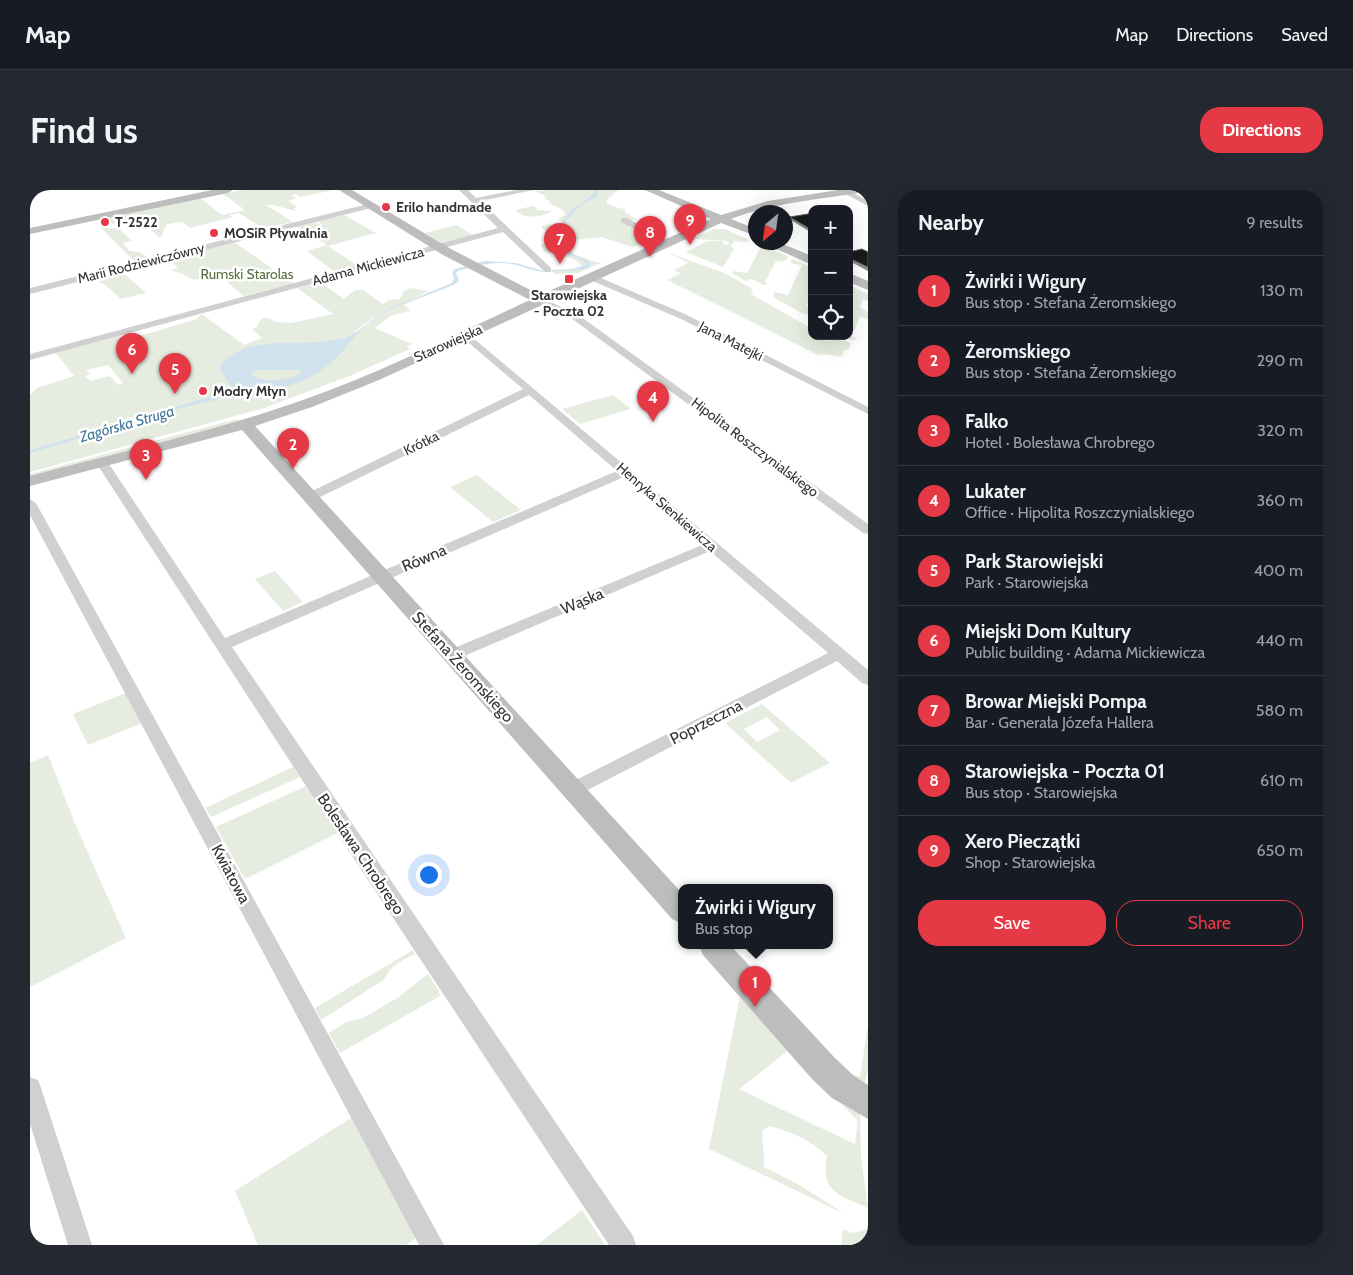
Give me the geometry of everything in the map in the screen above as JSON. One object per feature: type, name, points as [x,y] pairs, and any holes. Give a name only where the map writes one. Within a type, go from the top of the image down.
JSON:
[{"type":"street","points":[[30,231],[228,190]]},
{"type":"street","points":[[344,190],[438,247],[541,301]]},
{"type":"street","points":[[463,190],[548,270]]},
{"type":"street","points":[[475,200],[530,190]]},
{"type":"street","points":[[650,190],[748,230]]},
{"type":"street","name":"Starowiejska","points":[[30,481],[245,424],[335,392],[466,335],[720,219],[768,204],[859,190]]},
{"type":"street","points":[[844,191],[868,204]]},
{"type":"street","name":"Marii Rodziewiczówny","points":[[30,291],[368,206]]},
{"type":"street","points":[[720,219],[748,233]]},
{"type":"street","points":[[624,220],[668,242]]},
{"type":"street","name":"Adama Mickiewicza","points":[[30,357],[504,229]]},
{"type":"street","points":[[787,250],[808,258]]},
{"type":"street","points":[[793,250],[808,258]]},
{"type":"street","name":"Jana Matejki","points":[[591,277],[684,317],[868,412]]},
{"type":"street","points":[[853,279],[868,286]]},
{"type":"street","name":"Hipolita Roszczynialskiego","points":[[541,301],[574,316],[868,530]]},
{"type":"street","name":"Henryka Sienkiewicza","points":[[466,335],[868,679]]},
{"type":"street","name":"Krótka","points":[[312,496],[530,390]]},
{"type":"street","name":"Stefana Żeromskiego","points":[[245,424],[312,496],[678,908]]},
{"type":"street","name":"Bolesława Chrobrego","points":[[102,461],[222,645],[624,1245]]},
{"type":"street","name":"Równa","points":[[222,645],[626,471]]},
{"type":"street","name":"Kwiatowa","points":[[30,503],[432,1245]]},
{"type":"street","name":"Wąska","points":[[452,655],[711,546]]},
{"type":"street","name":"Poprzeczna","points":[[572,790],[839,654]]},
{"type":"street","points":[[716,949],[822,1068],[843,1088],[868,1104]]},
{"type":"street","points":[[30,1088],[80,1245]]},
{"type":"green space","points":[[242,190],[333,190],[301,197],[296,194],[291,195],[296,198],[288,201],[297,207],[294,208],[296,211],[266,205],[293,222],[262,228],[265,227],[259,226],[239,213],[229,215],[233,217],[190,228],[183,222],[167,224],[162,234],[163,236],[159,237],[137,217],[113,224],[105,218],[200,198],[222,215],[245,210],[223,194]]},
{"type":"green space","points":[[595,190],[593,194],[570,213],[563,223],[558,219],[565,215],[562,210],[550,204],[551,202],[544,198],[546,196],[534,191]]},
{"type":"green space","points":[[600,190],[619,190],[609,197],[606,203],[625,209],[625,212],[638,220],[621,220],[653,240],[632,247],[602,237],[573,240],[570,243],[573,253],[567,247],[566,221],[582,204],[595,198]]},
{"type":"green space","points":[[533,206],[537,208],[536,210],[552,211],[544,215],[528,216],[515,210]]},
{"type":"green space","points":[[344,215],[376,233],[328,246],[358,266],[335,272],[307,251],[327,245],[296,226],[315,222],[321,225],[318,226],[323,225],[317,221]],"holes":[[[315,227],[334,241],[314,228]]]},
{"type":"green space","points":[[549,224],[564,229],[565,252],[582,260],[586,265],[582,267],[577,261],[563,254],[544,252],[541,244],[552,246],[555,239],[548,235],[554,235],[554,231],[547,232],[541,227]]},
{"type":"green space","points":[[456,225],[473,235],[442,243],[425,233]]},
{"type":"green space","points":[[101,228],[118,228],[132,241],[124,243],[130,251],[140,252],[148,258],[135,262]]},
{"type":"green space","points":[[714,229],[725,229],[748,240],[748,242],[693,239]]},
{"type":"green space","points":[[707,241],[725,241],[734,241],[731,246],[734,249],[723,267],[686,252]],"holes":[[[725,241],[730,243],[727,245],[722,243]]]},
{"type":"green space","name":"Rumski Starolas","points":[[234,242],[293,283],[244,296],[217,274],[194,280],[171,270],[178,268],[168,259]]},
{"type":"green space","points":[[759,250],[773,250],[789,257],[783,262],[776,261],[765,282],[768,284],[764,285],[752,279],[746,281],[732,273],[734,271],[747,273]]},
{"type":"green space","points":[[669,253],[724,273],[753,289],[750,290],[753,293],[751,294],[808,327],[808,340],[828,340],[824,342],[844,340],[850,343],[850,348],[844,351],[842,357],[818,355],[667,280],[681,273],[674,270],[688,263]]},
{"type":"green space","points":[[575,255],[599,263],[605,261],[578,273],[555,274],[553,272],[584,269],[591,266],[589,261]]},
{"type":"green space","points":[[793,259],[808,266],[808,302],[806,306],[808,306],[808,314],[774,298],[774,292],[788,295],[802,265],[790,263]]},
{"type":"green space","points":[[121,271],[146,293],[121,299],[104,284],[94,279]]},
{"type":"green space","points":[[320,282],[344,299],[355,290],[363,290],[383,304],[389,300],[400,299],[403,292],[410,288],[429,291],[371,319],[354,332],[358,332],[375,318],[404,304],[410,311],[390,316],[375,328],[412,344],[407,347],[410,349],[352,375],[264,408],[30,472],[30,395],[37,388],[74,376],[56,353],[119,336],[123,341],[197,319],[202,314],[244,345],[262,338],[252,329],[257,327],[260,320],[265,317],[277,322],[291,323],[333,314],[297,288]],"holes":[[[108,365],[123,383],[118,385],[110,376],[90,381],[85,376],[90,374],[87,370]]]},
{"type":"green space","points":[[853,287],[868,294],[868,301],[863,300],[860,307],[868,312],[868,319],[860,317],[853,332]]},
{"type":"green space","points":[[613,395],[631,409],[580,424],[562,409]]},
{"type":"green space","points":[[237,419],[238,423],[30,477],[30,474]]},
{"type":"green space","points":[[477,475],[521,510],[493,522],[450,487]]},
{"type":"green space","points":[[275,571],[303,602],[283,611],[255,579]]},
{"type":"green space","points":[[126,693],[142,723],[88,745],[73,714]]},
{"type":"green space","points":[[762,704],[830,763],[791,783],[725,723]],"holes":[[[767,717],[780,730],[757,742],[744,729]]]},
{"type":"green space","points":[[48,755],[76,826],[126,938],[30,987],[30,763]]},
{"type":"green space","points":[[293,767],[300,777],[211,817],[205,808]]},
{"type":"green space","points":[[306,786],[337,833],[245,879],[216,827]]},
{"type":"green space","points":[[413,950],[415,954],[393,967],[385,979],[321,1020],[315,1008]]},
{"type":"green space","points":[[428,974],[439,991],[440,996],[340,1053],[329,1033],[346,1022],[363,1018],[399,997]]},
{"type":"green space","points":[[740,996],[790,1049],[739,1089],[855,1144],[858,1121],[842,1104],[860,1114],[861,1156],[868,1208],[834,1191],[827,1178],[827,1156],[808,1141],[785,1131],[769,1126],[763,1130],[764,1167],[801,1186],[845,1214],[709,1149]]},
{"type":"green space","points":[[868,1025],[868,1069],[864,1087],[845,1072],[860,1077]]},
{"type":"green space","points":[[354,1116],[419,1236],[406,1245],[258,1245],[235,1191]]},
{"type":"green space","points":[[582,1210],[605,1245],[537,1245]]},
{"type":"green space","points":[[843,1229],[853,1233],[868,1229],[868,1245],[841,1245]]},
{"type":"water","points":[[595,190],[600,190],[595,198],[582,204],[566,221],[567,247],[572,253],[589,261],[591,266],[584,269],[553,272],[551,270],[572,269],[586,265],[582,260],[565,252],[561,238],[565,231],[562,223],[569,213],[589,198]]},
{"type":"water","points":[[485,261],[516,263],[547,272],[512,264],[498,263],[458,271],[456,273],[459,280],[457,283],[403,304],[373,320],[361,329],[334,360],[311,377],[271,391],[228,399],[220,396],[231,386],[219,368],[228,358],[240,351],[253,346],[268,344],[346,338],[386,311],[452,283],[454,279],[452,272],[455,269]],"holes":[[[258,370],[300,370],[302,373],[290,378],[277,380],[258,378],[252,375],[252,372]]]},
{"type":"water","name":"Zagórska Struga","points":[[216,395],[219,399],[184,407],[30,453],[30,450]]},
{"type":"building","points":[[808,214],[808,228],[793,219],[793,216]]},
{"type":"building","points":[[862,249],[868,252],[868,267],[853,260],[853,251]]},
{"type":"place","name":"Erilo handmade","points":[[386,207]]},
{"type":"place","name":"T-2522","points":[[105,222]]},
{"type":"place","name":"MOSiR Pływalnia","points":[[214,233]]},
{"type":"place","name":"Xero Pieczątki","points":[[690,245]]},
{"type":"place","name":"Starowiejska - Poczta 01","points":[[650,257]]},
{"type":"place","name":"Browar Miejski Pompa","points":[[560,264]]},
{"type":"place","name":"Starowiejska - Poczta 02","points":[[569,279]]},
{"type":"place","name":"Miejski Dom Kultury","points":[[132,374]]},
{"type":"place","name":"Modry Młyn","points":[[203,391]]},
{"type":"place","name":"Park Starowiejski","points":[[175,394]]},
{"type":"place","name":"Lukater","points":[[653,422]]},
{"type":"place","name":"Żeromskiego","points":[[293,469]]},
{"type":"place","name":"Falko","points":[[146,480]]},
{"type":"place","name":"Żwirki i Wigury","points":[[755,1007]]}]
